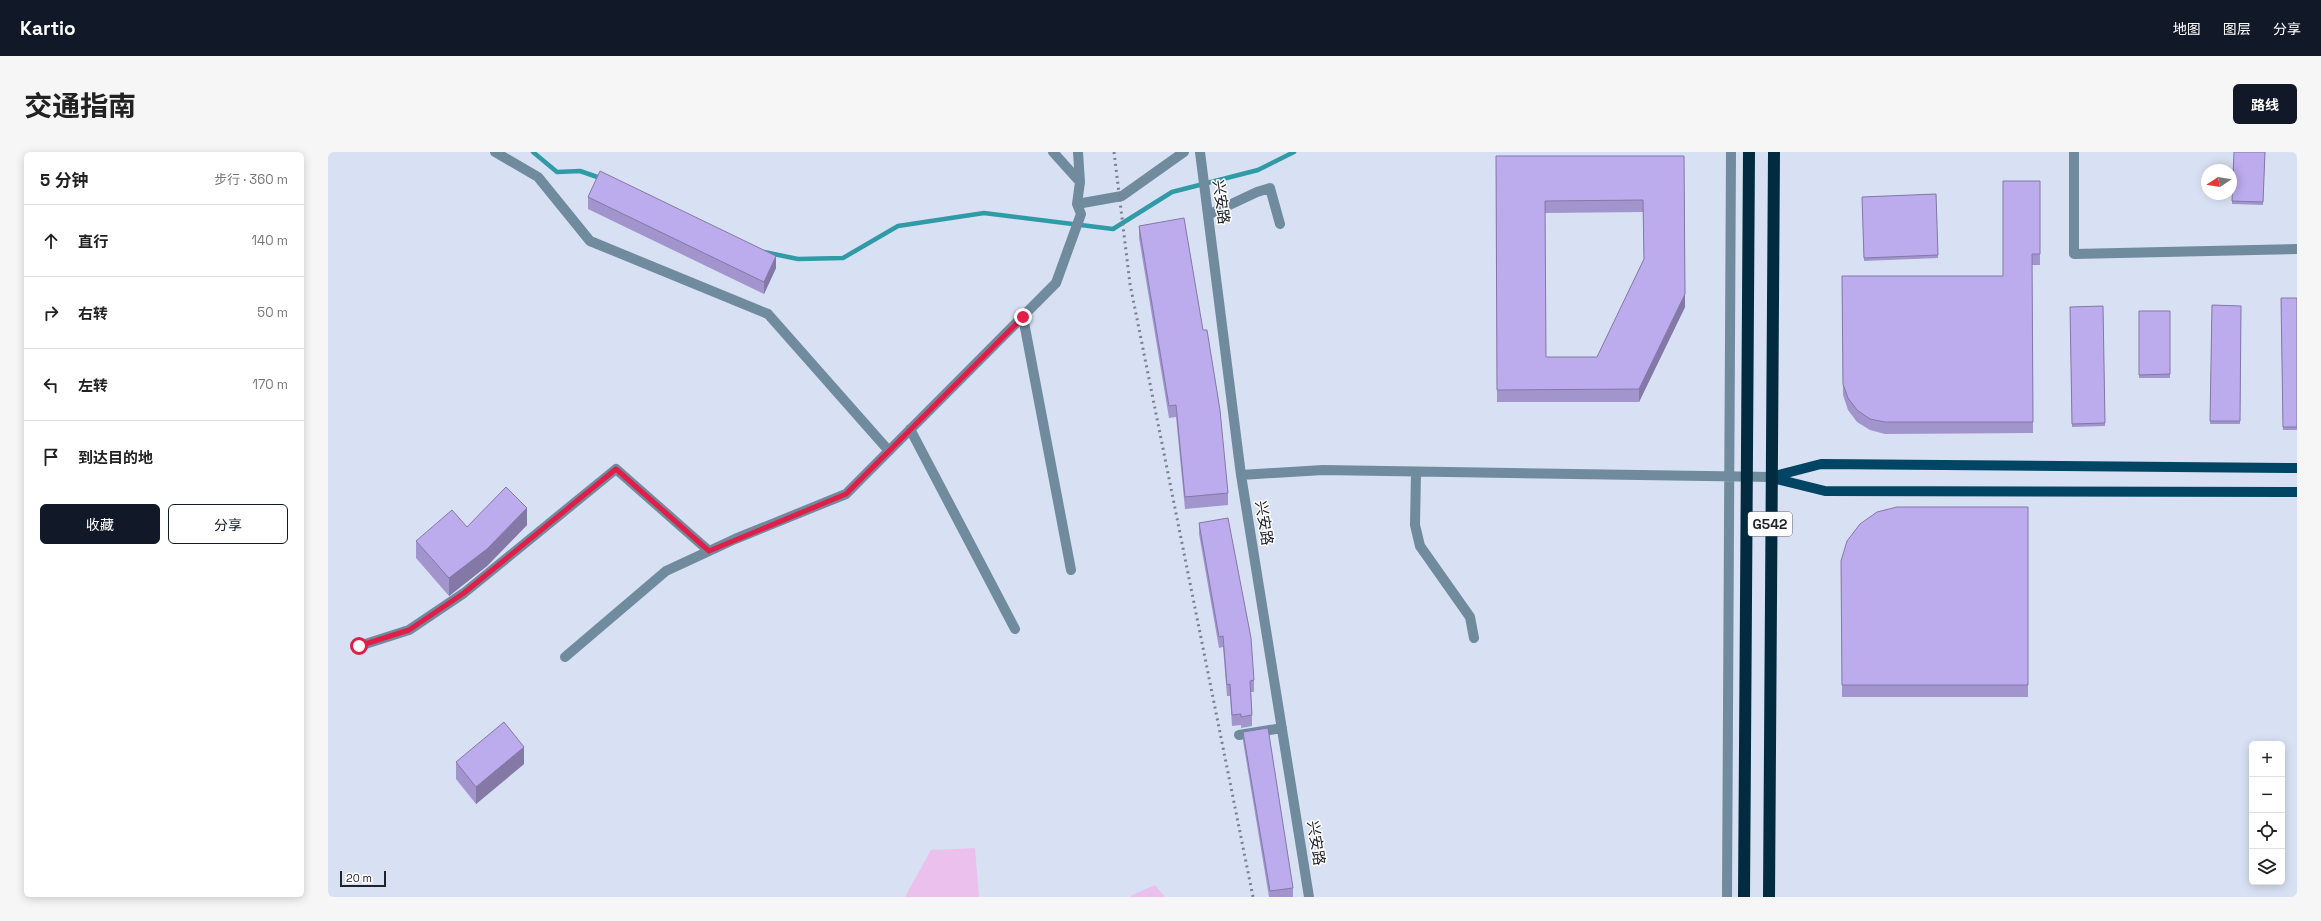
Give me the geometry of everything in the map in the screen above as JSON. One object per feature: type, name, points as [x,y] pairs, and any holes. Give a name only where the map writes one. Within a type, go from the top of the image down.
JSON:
[{"type":"highway","name":"G542","points":[[1744,897],[1749,152]]},
{"type":"highway","name":"G542","points":[[1769,897],[1770,477],[1774,152]]},
{"type":"main road","points":[[1770,477],[1821,464],[2297,468]]},
{"type":"main road","points":[[1770,477],[1825,491],[2297,492]]},
{"type":"street","points":[[495,152],[538,177],[590,241],[768,314],[889,451]]},
{"type":"street","points":[[1053,152],[1080,182]]},
{"type":"street","points":[[565,657],[666,571],[709,551],[846,494],[1056,283],[1081,214],[1077,204],[1080,182],[1078,152]]},
{"type":"street","points":[[1077,204],[1122,196],[1184,152]]},
{"type":"street","points":[[1727,897],[1731,152]]},
{"type":"street","points":[[2074,152],[2074,254],[2297,249]]},
{"type":"street","name":"兴安路","points":[[1200,156],[1241,475],[1309,897]]},
{"type":"street","points":[[1208,211],[1270,188],[1280,224]]},
{"type":"street","points":[[1023,317],[1071,570]]},
{"type":"street","points":[[910,429],[1015,629]]},
{"type":"street","points":[[359,646],[409,630],[464,593],[616,469],[709,551]]},
{"type":"street","points":[[1241,475],[1323,470],[1770,477]]},
{"type":"street","points":[[1416,472],[1415,525],[1420,546],[1470,617],[1474,638]]},
{"type":"street","points":[[1238,735],[1282,728]]},
{"type":"shaded area","points":[[975,848],[979,897],[905,897],[931,850]]},
{"type":"shaded area","points":[[1155,885],[1165,897],[1130,897],[1132,895]]},
{"type":"building","points":[[2234,152],[2265,152],[2263,202],[2232,201],[2237,200],[2237,164],[2234,164]]},
{"type":"building","points":[[1496,156],[1684,156],[1685,294],[1639,389],[1497,390]],"holes":[[[1643,200],[1644,259],[1597,357],[1546,357],[1545,201]]]},
{"type":"building","points":[[600,171],[776,256],[764,282],[588,197]]},
{"type":"building","points":[[2003,181],[2040,181],[2040,254],[2032,254],[2033,422],[1885,422],[1870,419],[1857,410],[1848,398],[1843,384],[1842,276],[2003,276]]},
{"type":"building","points":[[1936,194],[1938,255],[1864,258],[1862,197]]},
{"type":"building","points":[[1184,218],[1203,330],[1207,330],[1220,410],[1228,493],[1185,497],[1176,405],[1169,406],[1139,226]]},
{"type":"building","points":[[2281,298],[2297,298],[2297,427],[2283,427]]},
{"type":"building","points":[[2212,305],[2241,306],[2240,421],[2210,421]]},
{"type":"building","points":[[2103,306],[2105,423],[2072,424],[2070,307]]},
{"type":"building","points":[[2139,311],[2170,311],[2170,374],[2139,375]]},
{"type":"building","points":[[506,487],[527,508],[487,549],[449,578],[416,541],[452,510],[467,527]]},
{"type":"building","points":[[1897,507],[2028,507],[2028,685],[1842,685],[1841,561],[1847,541],[1860,524],[1877,512]]},
{"type":"building","points":[[1228,518],[1251,638],[1254,680],[1250,681],[1252,715],[1241,717],[1241,714],[1232,715],[1230,684],[1227,685],[1223,636],[1219,637],[1199,523]]},
{"type":"building","points":[[504,722],[524,747],[476,787],[456,762]]},
{"type":"building","points":[[1268,728],[1293,888],[1270,891],[1243,732]]},
{"type":"waterway","points":[[533,152],[557,172],[580,171],[603,179]]},
{"type":"waterway","points":[[764,252],[798,259],[843,258],[898,226],[984,213],[1113,229],[1172,192],[1258,170],[1294,152]]},
{"type":"railway","points":[[1114,152],[1130,284],[1253,897]]},
{"type":"route","points":[[359,646],[409,630],[464,593],[616,469],[709,551],[809,508],[846,494],[1023,317]]}]
